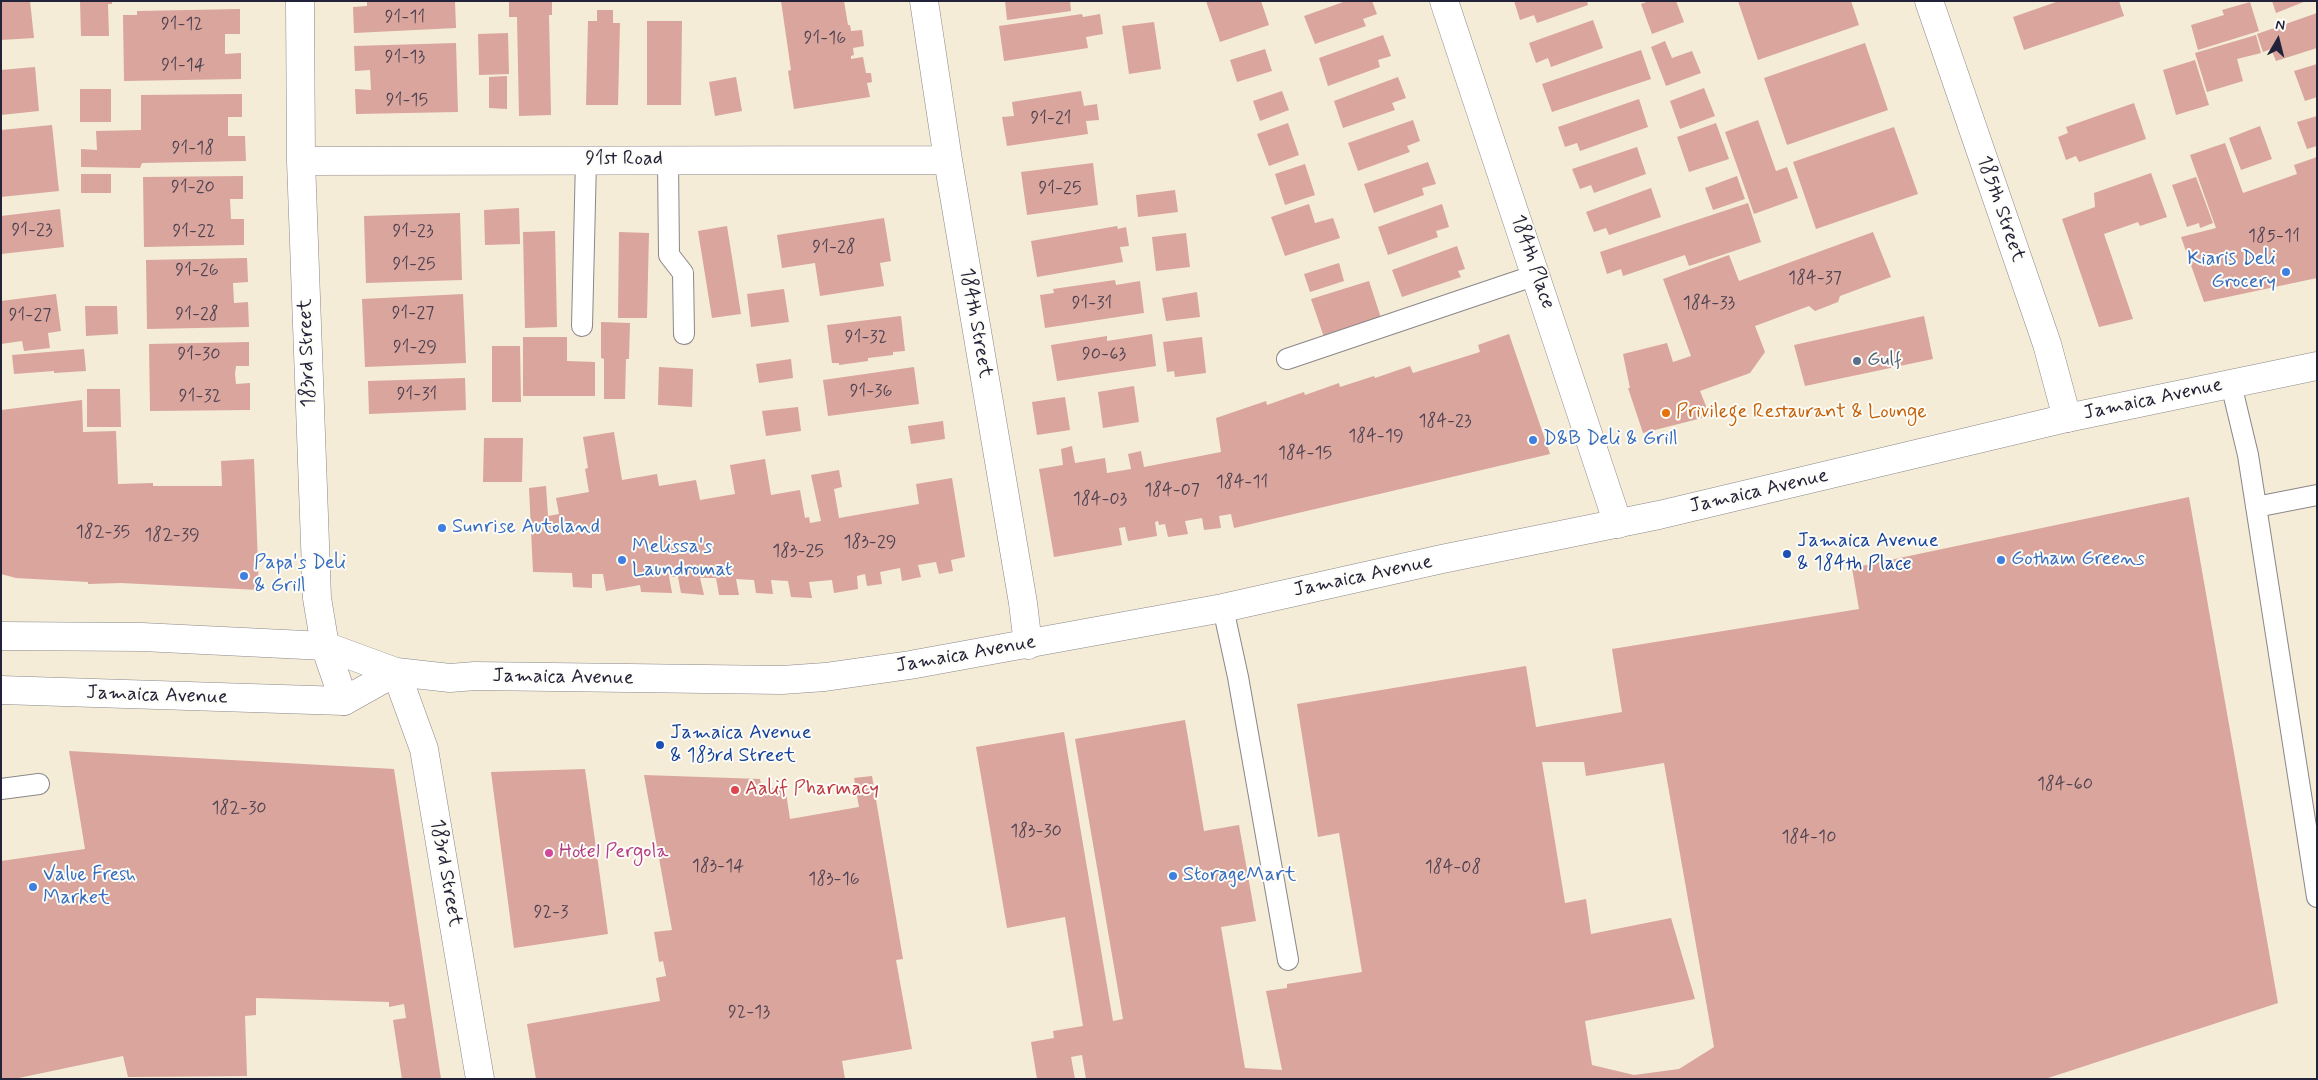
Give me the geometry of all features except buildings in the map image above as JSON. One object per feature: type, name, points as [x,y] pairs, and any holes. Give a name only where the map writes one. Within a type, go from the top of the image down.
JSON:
[{"type":"street","name":"183rd Street","points":[[300,1],[301,160],[316,577],[320,625],[325,646],[344,701]]},
{"type":"street","name":"184th Street","points":[[924,1],[948,160],[1023,603],[1028,645]]},
{"type":"street","name":"184th Place","points":[[1444,1],[1618,524]]},
{"type":"street","name":"185th Street","points":[[1928,1],[2047,344],[2067,418]]},
{"type":"street","name":"91st Road","points":[[301,160],[948,160]]},
{"type":"street","name":"Jamaica Avenue","points":[[1,636],[142,637],[325,646],[396,672],[450,678],[475,676],[782,680],[866,672],[1028,645],[1223,608],[1442,559],[1618,524],[2067,418],[2317,366]]},
{"type":"street","name":"183rd Street","points":[[396,672],[424,749],[480,1079]]},
{"type":"street","points":[[344,701],[396,672]]},
{"type":"street","name":"Jamaica Avenue","points":[[1,690],[344,701]]},
{"type":"lane","points":[[582,326],[586,160]]},
{"type":"lane","points":[[668,160],[669,255],[683,273],[684,334]]},
{"type":"lane","points":[[1287,359],[1536,275]]},
{"type":"lane","points":[[2231,384],[2248,455],[2317,897]]},
{"type":"lane","points":[[2256,507],[2317,495]]},
{"type":"lane","points":[[1223,608],[1238,677],[1288,960]]},
{"type":"lane","points":[[1,789],[39,784]]},
{"type":"place","name":"Kiaris Deli Grocery","points":[[2286,272]]},
{"type":"place","name":"Gulf","points":[[1857,361]]},
{"type":"place","name":"Privilege Restaurant & Lounge","points":[[1666,413]]},
{"type":"place","name":"D&B Deli & Grill","points":[[1533,440]]},
{"type":"place","name":"Sunrise Autoland","points":[[442,528]]},
{"type":"place","name":"Jamaica Avenue & 184th Place","points":[[1787,554]]},
{"type":"place","name":"Melissa's Laundromat","points":[[622,560]]},
{"type":"place","name":"Gotham Greens","points":[[2001,560]]},
{"type":"place","name":"Papa's Deli & Grill","points":[[244,576]]},
{"type":"place","name":"Jamaica Avenue & 183rd Street","points":[[660,745]]},
{"type":"place","name":"Aalif Pharmacy","points":[[735,790]]},
{"type":"place","name":"Hotel Pergola","points":[[549,853]]},
{"type":"place","name":"StorageMart","points":[[1173,876]]},
{"type":"place","name":"Value Fresh Market","points":[[33,887]]}]
